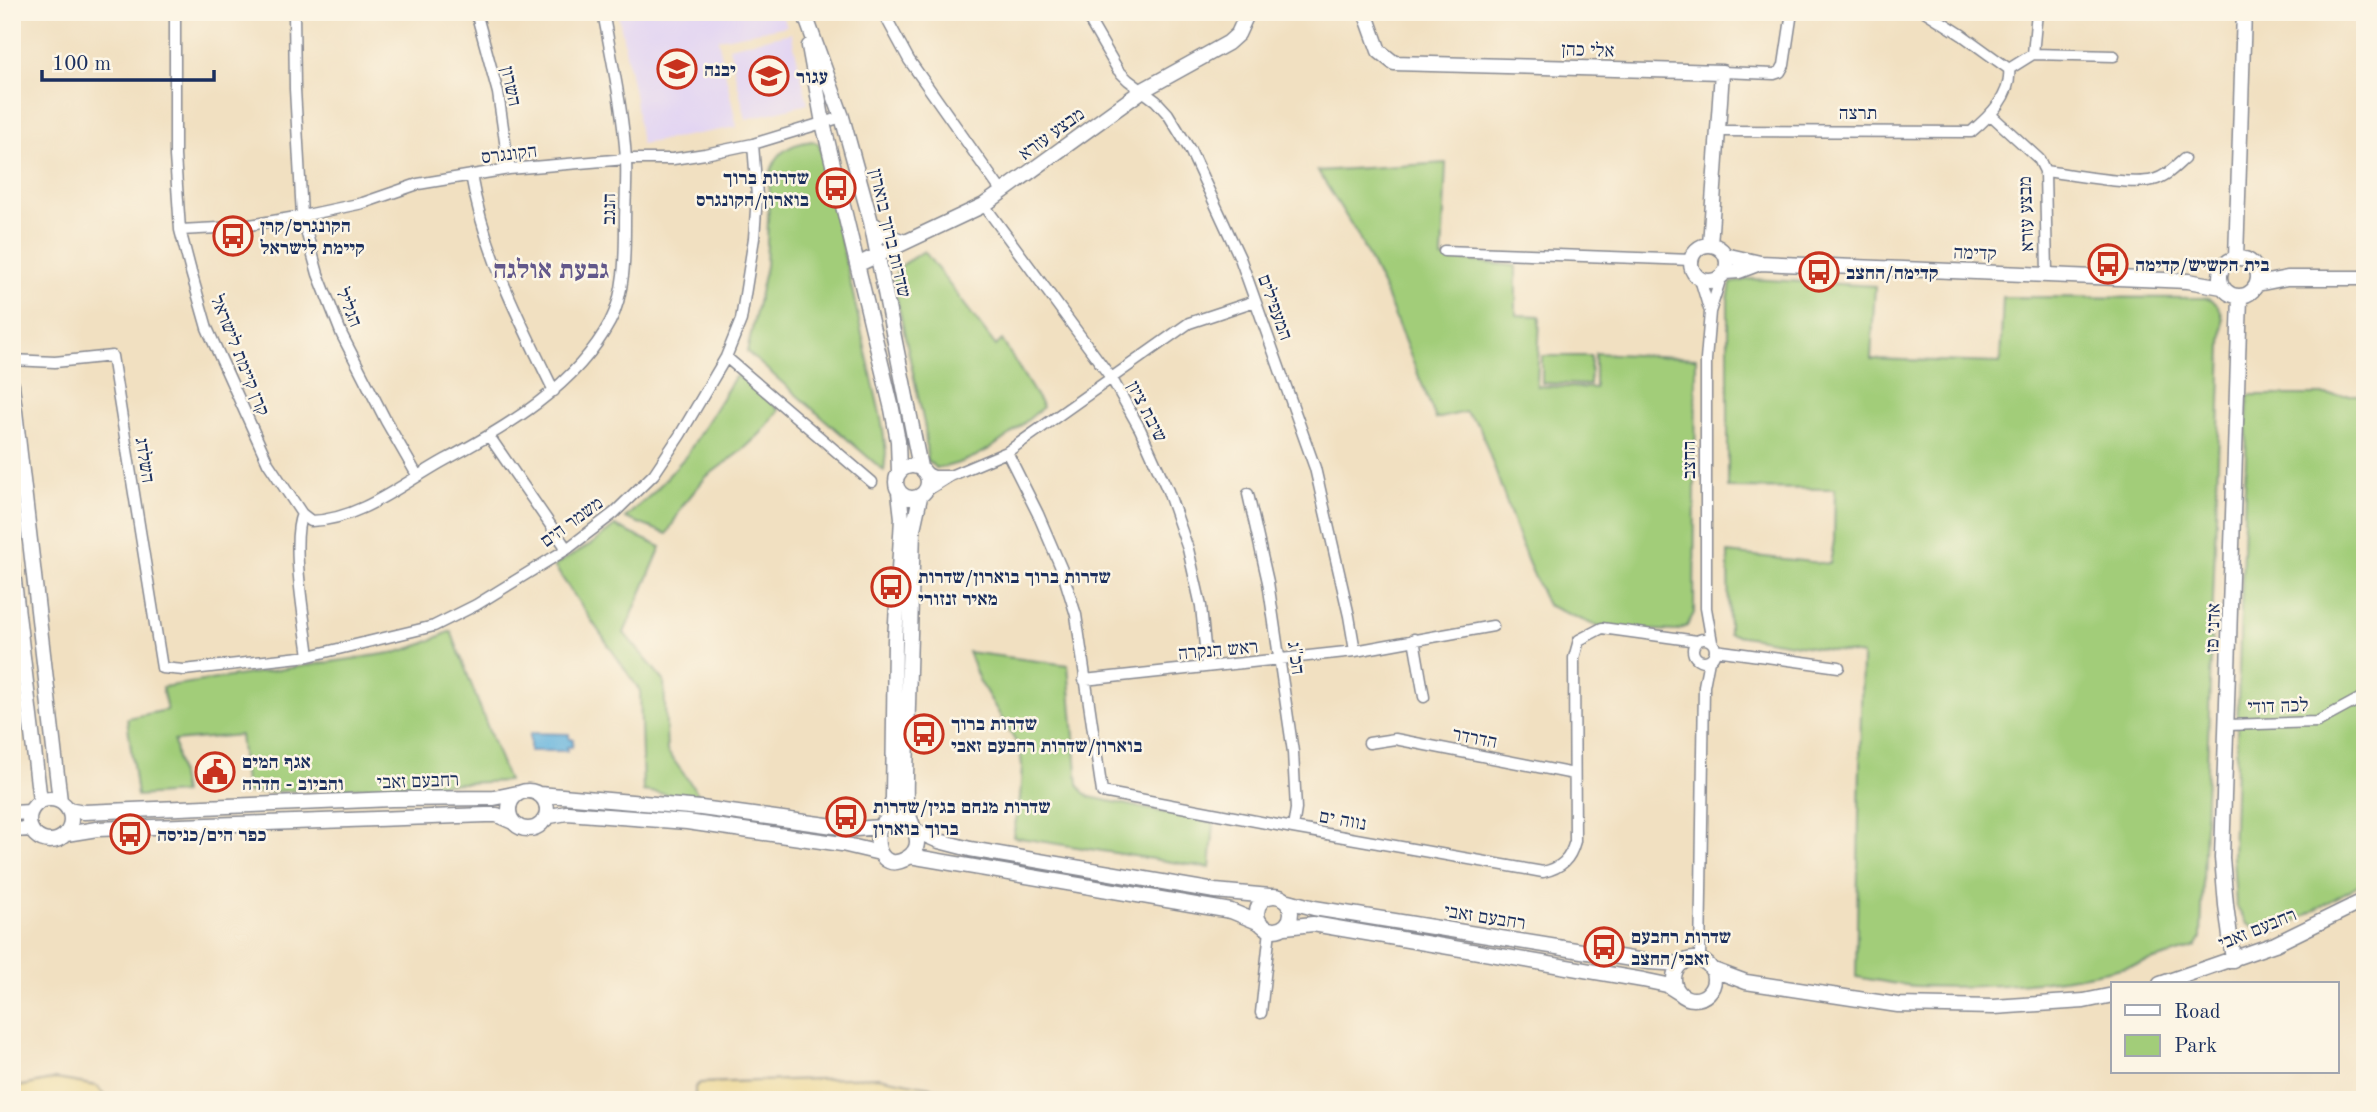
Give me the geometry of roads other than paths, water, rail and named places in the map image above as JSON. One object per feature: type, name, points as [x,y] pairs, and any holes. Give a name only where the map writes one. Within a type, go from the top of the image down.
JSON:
[{"type":"street","name":"קרן קיימת לישראל","points":[[175,12],[175,156],[180,230],[207,328],[228,377],[268,463],[302,514]]},
{"type":"street","name":"הגליל","points":[[294,12],[302,216],[318,274],[342,335],[417,475]]},
{"type":"street","name":"השרון","points":[[476,12],[498,93],[509,169]]},
{"type":"street","name":"הנגב","points":[[302,514],[311,521],[326,521],[357,512],[417,475],[489,436],[554,391],[600,338],[611,320],[620,290],[625,258],[626,159],[603,12]]},
{"type":"street","name":"שדרות ברוך בוארון","points":[[804,12],[842,117],[871,222],[923,470]]},
{"type":"street","name":"שדרות ברוך בוארון","points":[[804,12],[823,123],[859,264],[894,420],[900,457],[899,472]]},
{"type":"street","points":[[883,12],[909,60],[1002,192]]},
{"type":"street","name":"המעפילים","points":[[1088,12],[1118,70],[1168,114],[1191,150],[1240,258],[1315,468],[1355,651]]},
{"type":"street","name":"אלי כהן","points":[[1365,12],[1379,51],[1394,63],[1774,74],[1780,72],[1784,65],[1792,12]]},
{"type":"street","points":[[1926,12],[2009,69],[2010,82],[1991,115]]},
{"type":"street","points":[[2033,54],[2037,12]]},
{"type":"street","points":[[2236,258],[2244,12]]},
{"type":"street","name":"מבצע עזרא","points":[[859,264],[984,205],[1143,90],[1228,43],[1238,34],[1245,14]]},
{"type":"street","points":[[2009,69],[2033,54],[2114,56]]},
{"type":"street","points":[[1710,246],[1722,72]]},
{"type":"street","name":"מבצע עזרא","points":[[1991,115],[2039,159],[2045,171],[2047,274]]},
{"type":"street","name":"תרצה","points":[[1718,131],[1971,131],[1991,115]]},
{"type":"street","name":"הקונגרס","points":[[180,230],[238,227],[302,216],[363,203],[418,184],[509,169],[626,159],[673,159],[753,144],[842,117]]},
{"type":"street","name":"משמר הים","points":[[162,668],[184,670],[309,656],[434,626],[476,605],[567,548],[614,513],[653,474],[686,424],[726,357],[741,320],[754,238],[757,196],[753,144]]},
{"type":"street","points":[[2045,171],[2136,182],[2165,175],[2184,159]]},
{"type":"street","points":[[471,175],[476,205],[502,283],[554,391]]},
{"type":"street","name":"שיבת ציון","points":[[984,205],[1112,379],[1140,429],[1168,491],[1188,549],[1201,606],[1207,667]]},
{"type":"street","points":[[871,222],[887,236],[905,242]]},
{"type":"street","points":[[1716,247],[1725,254],[1727,260],[1723,274],[1710,282],[1700,279],[1693,271],[1692,260],[1700,248],[1716,247]]},
{"type":"street","points":[[1444,251],[1692,260]]},
{"type":"street","name":"קדימה","points":[[1725,254],[1760,263],[2188,281],[2222,287]]},
{"type":"street","points":[[2236,258],[2248,260],[2257,277],[2253,292],[2241,297],[2231,296],[2222,287],[2220,271],[2223,265],[2236,258]]},
{"type":"street","name":"קדימה","points":[[1723,274],[1760,263]]},
{"type":"street","name":"קדימה","points":[[2188,281],[2220,271]]},
{"type":"street","name":"החצב","points":[[1704,686],[1712,651],[1706,608],[1705,390],[1710,312],[1723,274]]},
{"type":"street","points":[[2257,277],[2365,278]]},
{"type":"street","name":"החצב","points":[[1700,279],[1710,312]]},
{"type":"street","name":"אדני פז","points":[[2234,960],[2222,858],[2241,297]]},
{"type":"street","points":[[899,492],[908,498],[923,494],[950,476],[1006,452],[1189,323],[1255,301]]},
{"type":"street","name":"השלדג","points":[[12,360],[55,362],[111,356],[162,668]]},
{"type":"street","points":[[726,357],[872,482]]},
{"type":"street","points":[[12,384],[64,805],[71,820],[66,834],[58,839],[45,841],[30,829],[12,830]]},
{"type":"street","points":[[489,436],[567,548]]},
{"type":"street","points":[[1006,452],[1038,514],[1062,570],[1076,615],[1084,680]]},
{"type":"street","points":[[880,853],[876,841],[893,798],[895,643],[902,518],[896,483],[899,472],[909,466],[934,476],[950,476]]},
{"type":"street","points":[[910,856],[917,845],[906,797],[907,682],[913,529],[929,481],[923,470]]},
{"type":"street","name":"הכ\"ג","points":[[1248,494],[1268,582],[1293,752],[1296,808],[1293,828]]},
{"type":"street","points":[[302,514],[297,551],[309,656]]},
{"type":"street","points":[[12,564],[35,807],[30,829]]},
{"type":"street","name":"החצב","points":[[1706,608],[1696,648],[1704,686],[1706,965]]},
{"type":"street","name":"ראש הנקרה","points":[[1084,680],[1355,651],[1493,626]]},
{"type":"street","points":[[1574,774],[1574,658],[1579,640],[1602,628],[1665,638],[1696,648],[1702,661],[1712,651]]},
{"type":"street","points":[[1415,639],[1424,697]]},
{"type":"street","points":[[1696,648],[1707,639],[1712,651]]},
{"type":"street","points":[[1712,651],[1839,667]]},
{"type":"street","name":"נווה ים","points":[[1084,680],[1102,792],[1542,872],[1561,866],[1572,853],[1576,828],[1574,774]]},
{"type":"street","name":"לכה דודי","points":[[2228,724],[2317,722],[2365,696]]},
{"type":"street","name":"הדרדר","points":[[1369,743],[1395,739],[1574,774]]},
{"type":"street","points":[[914,828],[899,819],[856,829],[701,808],[539,794],[529,790],[518,793],[510,803],[513,822],[528,829],[550,816],[567,813],[687,822],[842,844],[880,853],[891,860],[898,861],[910,856],[1231,911],[1265,926],[1285,927],[1291,912],[1277,898],[1265,899],[1258,908],[1265,926],[1261,1013]]},
{"type":"street","name":"רחבעם זאבי","points":[[64,805],[97,811],[392,799],[494,798],[518,793]]},
{"type":"street","points":[[539,794],[547,807],[543,821]]},
{"type":"street","points":[[12,813],[53,799],[64,805]]},
{"type":"street","name":"רחבעם זאבי","points":[[66,834],[97,829],[420,817],[497,815],[513,822]]},
{"type":"street","name":"רחבעם זאבי","points":[[914,828],[939,841],[970,849],[1188,887],[1277,898],[1314,908],[1542,945],[1662,964],[1681,964]]},
{"type":"street","name":"רחבעם זאבי","points":[[2166,982],[2275,944],[2365,900]]},
{"type":"street","name":"רחבעם זאבי","points":[[1285,927],[1303,924],[1327,927],[1643,979],[1667,985],[1678,992]]},
{"type":"street","points":[[1746,982],[1725,986],[1701,998],[1689,999],[1678,992],[1674,980],[1681,964],[1689,960],[1746,982],[1898,1004],[1994,1007],[2084,1001],[2111,995]]},
{"type":"street","points":[[1706,965],[1713,984],[1707,995]]},
{"type":"water","points":[[530,733],[569,734],[569,739],[573,739],[572,747],[567,747],[567,751],[530,751]]},
{"type":"place","name":"יבנה","points":[[677,69]]},
{"type":"place","name":"עגור","points":[[769,76]]},
{"type":"place","name":"שדרות ברוך בוארון/הקונגרס","points":[[836,188]]},
{"type":"place","name":"הקונגרס/קרן קיימת לישראל","points":[[233,236]]},
{"type":"place","name":"בית הקשיש/קדימה","points":[[2108,264]]},
{"type":"place","name":"קדימה/החצב","points":[[1819,272]]},
{"type":"place","name":"שדרות ברוך בוארון/שדרות מאיר זנזורי","points":[[891,587]]},
{"type":"place","name":"שדרות ברוך בוארון/שדרות רחבעם זאבי","points":[[924,734]]},
{"type":"place","name":"אגף המים והביוב - חדרה","points":[[215,772]]},
{"type":"place","name":"שדרות מנחם בגין/שדרות ברוך בוארון","points":[[846,817]]},
{"type":"place","name":"כפר הים/כניסה","points":[[130,834]]},
{"type":"place","name":"שדרות רחבעם זאבי/החצב","points":[[1604,947]]},
{"type":"district","name":"גבעת אולגה","points":[[551,269]]}]
